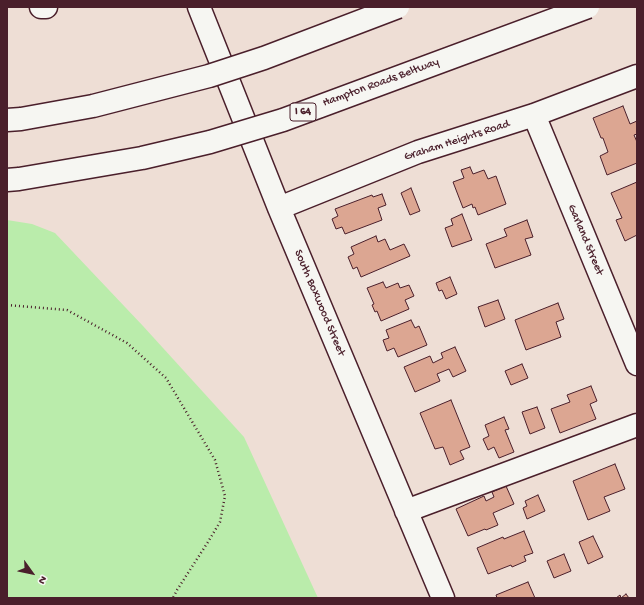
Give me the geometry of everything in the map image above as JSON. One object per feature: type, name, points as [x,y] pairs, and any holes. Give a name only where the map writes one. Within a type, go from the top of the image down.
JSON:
[{"type":"main road","points":[[41,7],[46,7]]},
{"type":"main road","name":"South Boxwood Street","points":[[199,7],[279,208],[443,598]]},
{"type":"main road","points":[[7,120],[21,119],[93,106],[209,76],[264,58],[398,7]]},
{"type":"main road","name":"Hampton Roads Beltway","points":[[7,180],[142,158],[210,142],[283,120],[588,7]]},
{"type":"main road","name":"Graham Heights Road","points":[[279,208],[418,152],[534,115],[637,76]]},
{"type":"main road","name":"Garland Street","points":[[534,115],[637,364]]},
{"type":"main road","points":[[406,511],[637,425]]},
{"type":"path","points":[[7,305],[66,310],[127,343],[166,378],[215,460],[225,496],[220,522],[173,598]]},
{"type":"green space","points":[[7,220],[32,224],[55,233],[143,326],[244,437],[318,598],[7,598]]},
{"type":"building","points":[[623,106],[630,124],[637,121],[637,134],[634,135],[637,142],[637,163],[607,175],[600,156],[608,152],[593,118]]},
{"type":"building","points":[[470,167],[473,174],[484,170],[488,179],[496,176],[506,204],[478,215],[472,204],[463,208],[453,182],[464,178],[461,170]]},
{"type":"building","points":[[637,182],[637,235],[625,241],[616,220],[622,218],[611,193]]},
{"type":"building","points":[[411,188],[420,211],[410,215],[401,193]]},
{"type":"building","points":[[382,194],[386,205],[378,208],[382,220],[345,234],[342,227],[336,229],[332,219],[338,216],[335,209],[372,195],[373,197]]},
{"type":"building","points":[[462,214],[472,240],[452,247],[445,228],[453,225],[451,219]]},
{"type":"building","points":[[527,220],[533,237],[525,239],[531,255],[495,268],[486,244],[507,236],[504,229]]},
{"type":"building","points":[[376,236],[378,242],[385,239],[390,250],[404,244],[410,256],[361,277],[357,267],[353,269],[348,257],[354,254],[351,247]]},
{"type":"building","points":[[450,277],[457,294],[446,299],[442,290],[439,291],[436,283]]},
{"type":"building","points":[[383,282],[386,288],[398,283],[400,288],[409,285],[414,296],[405,300],[409,309],[381,321],[377,311],[375,312],[372,305],[374,304],[367,288]]},
{"type":"building","points":[[498,300],[505,319],[485,327],[478,307]]},
{"type":"building","points":[[558,303],[564,319],[556,322],[561,337],[526,350],[515,320]]},
{"type":"building","points":[[411,320],[415,328],[419,326],[427,345],[398,357],[394,348],[387,351],[383,340],[389,338],[386,330]]},
{"type":"building","points":[[455,347],[466,371],[453,377],[449,369],[437,374],[440,381],[415,392],[404,367],[430,356],[433,363],[443,358],[441,353]]},
{"type":"building","points":[[522,364],[528,378],[511,385],[505,371]]},
{"type":"building","points":[[591,386],[597,401],[590,404],[596,419],[560,433],[551,409],[570,402],[567,395]]},
{"type":"building","points":[[451,400],[470,447],[460,451],[464,459],[450,465],[443,447],[435,449],[420,413]]},
{"type":"building","points":[[537,407],[545,428],[530,434],[522,412]]},
{"type":"building","points":[[504,417],[509,429],[505,430],[514,452],[499,458],[494,447],[488,450],[483,439],[489,436],[485,425]]},
{"type":"building","points":[[615,464],[625,489],[604,497],[610,511],[588,520],[573,481]]},
{"type":"building","points":[[506,486],[514,504],[493,513],[498,525],[468,536],[456,509],[484,496],[486,501],[494,497],[492,492]]},
{"type":"building","points":[[538,495],[545,511],[527,519],[523,508],[527,506],[525,501]]},
{"type":"building","points":[[524,531],[533,553],[524,556],[526,561],[488,574],[477,548],[503,537],[504,539]]},
{"type":"building","points":[[593,536],[603,557],[588,564],[579,542]]},
{"type":"building","points":[[564,554],[571,571],[554,578],[547,561]]},
{"type":"building","points":[[528,582],[535,598],[497,598],[496,595]]},
{"type":"building","points":[[626,594],[629,598],[621,598]]}]
